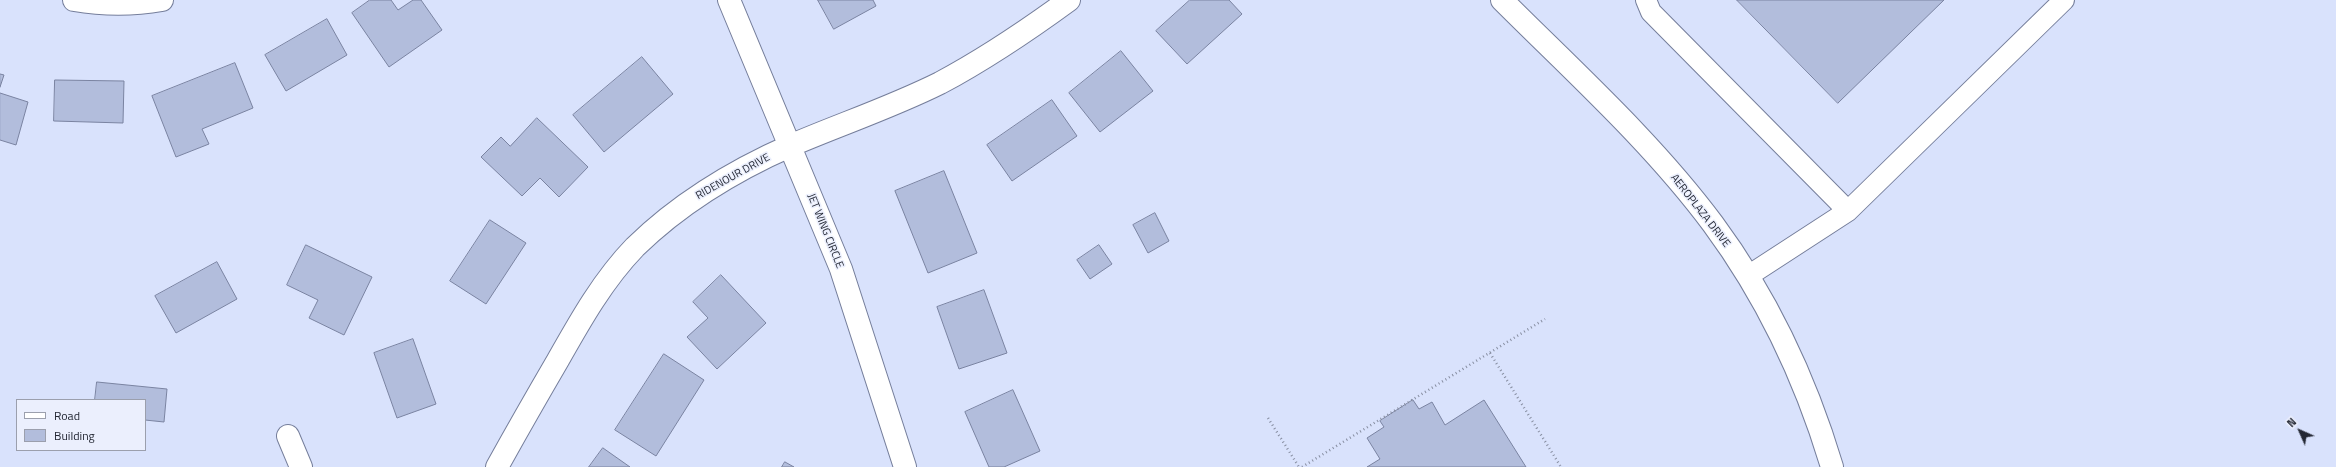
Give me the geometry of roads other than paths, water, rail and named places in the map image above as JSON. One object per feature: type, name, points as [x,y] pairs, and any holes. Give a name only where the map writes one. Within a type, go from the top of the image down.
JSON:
[{"type":"street","points":[[74,0],[94,3],[136,4],[162,0]]},
{"type":"street","name":"JET WING CIRCLE","points":[[729,0],[791,146],[840,269],[905,467]]},
{"type":"street","name":"RIDENOUR DRIVE","points":[[497,467],[585,313],[607,280],[634,248],[692,200],[730,177],[791,146],[866,116],[940,83],[1000,47],[1069,0]]},
{"type":"street","name":"AEROPLAZA DRIVE","points":[[1502,0],[1663,162],[1713,224],[1748,276],[1793,360],[1821,431],[1832,467]]},
{"type":"street","points":[[288,436],[301,467]]},
{"type":"lane","points":[[1646,0],[1651,12],[1848,211]]},
{"type":"lane","points":[[1748,276],[1848,211],[2064,0]]}]
